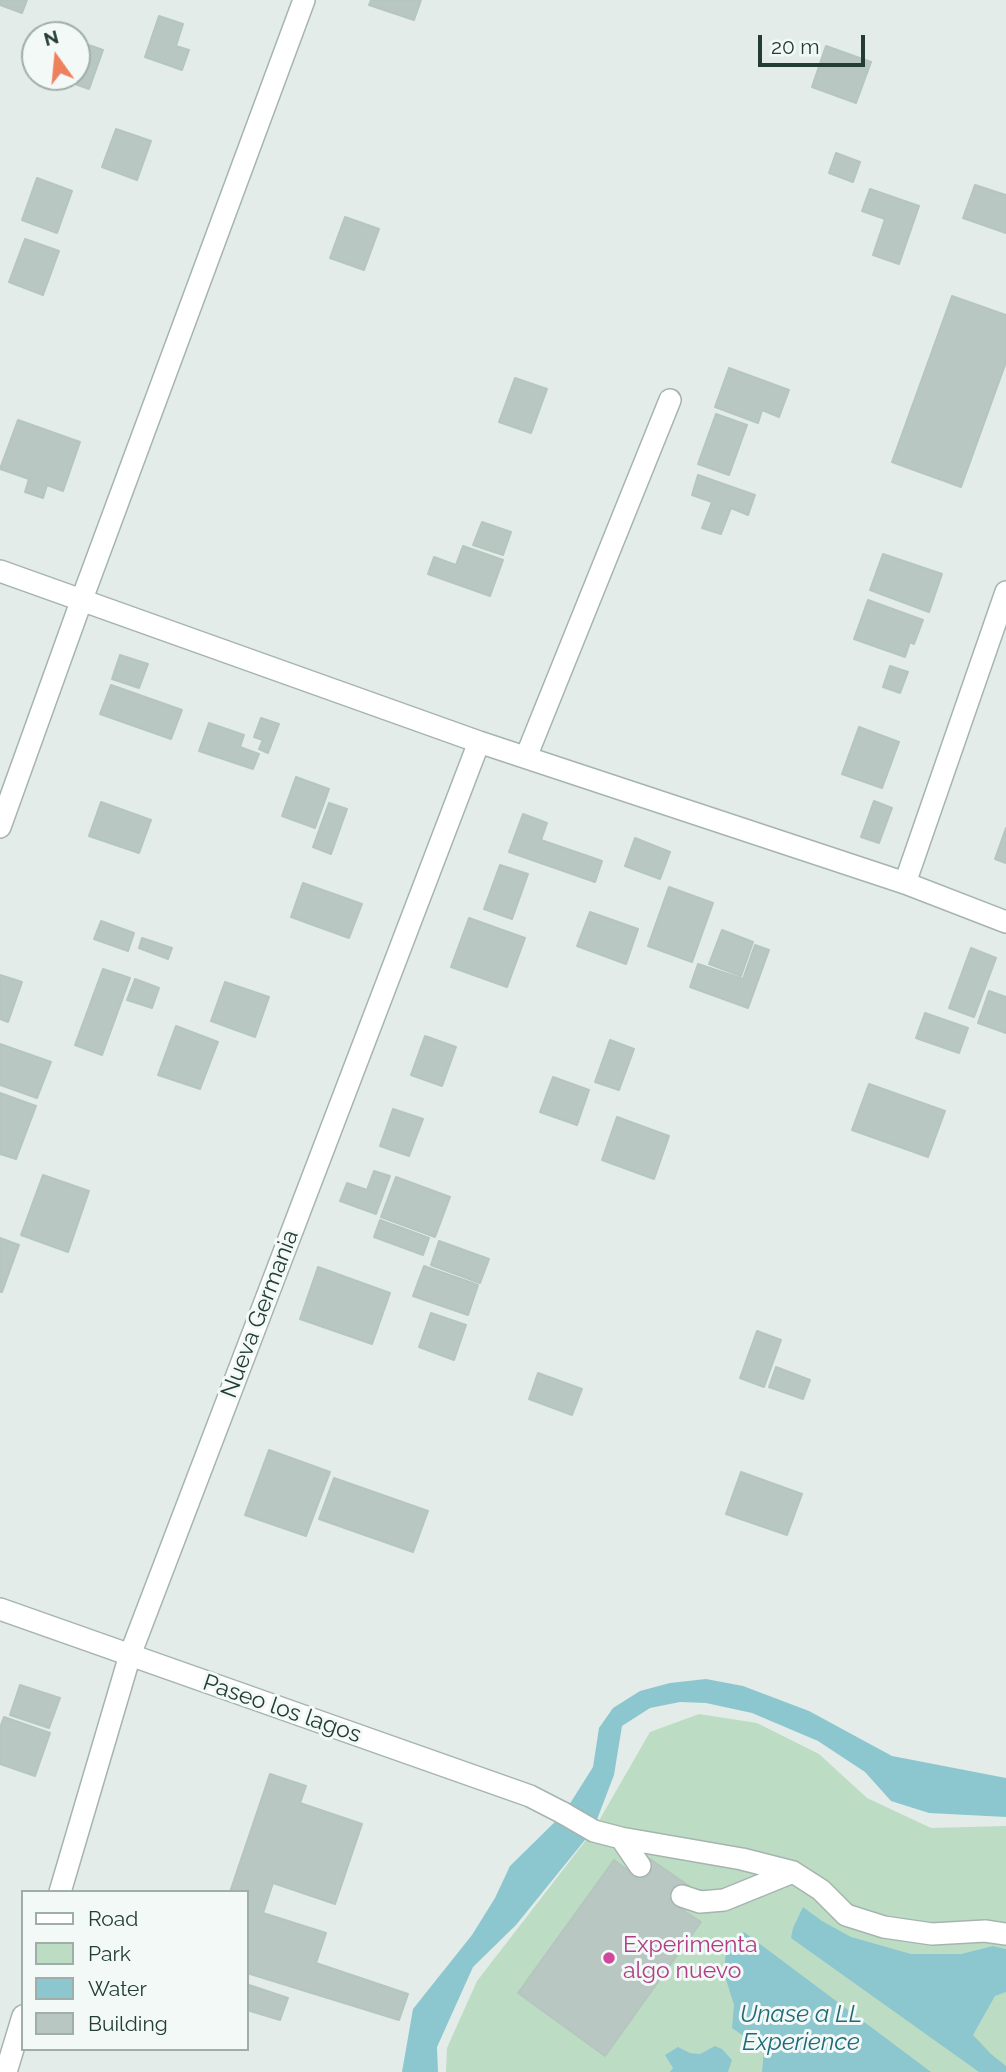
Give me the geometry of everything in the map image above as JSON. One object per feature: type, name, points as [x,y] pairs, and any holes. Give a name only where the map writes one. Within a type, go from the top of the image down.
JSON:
[{"type":"street","points":[[0,827],[304,0]]},
{"type":"street","points":[[526,757],[670,400]]},
{"type":"street","points":[[0,571],[479,741],[905,883],[1006,922]]},
{"type":"street","points":[[905,883],[1006,592]]},
{"type":"street","name":"Nueva Germania","points":[[61,1890],[130,1655],[479,741]]},
{"type":"street","name":"Paseo los lagos","points":[[0,1609],[530,1796],[594,1831],[743,1858],[793,1872],[821,1890],[846,1915],[884,1927],[932,1934],[985,1931],[1006,1934]]},
{"type":"street","points":[[621,1838],[640,1866]]},
{"type":"street","points":[[682,1896],[700,1902],[724,1900],[793,1872]]},
{"type":"street","points":[[6,2072],[21,2023]]},
{"type":"green space","points":[[699,1714],[757,1723],[819,1754],[867,1798],[931,1828],[1006,1826],[1006,2072],[446,2072],[447,2048],[477,1981],[593,1831],[650,1732]],"holes":[[[647,1857],[688,1886],[675,1905],[700,1923],[604,2055],[518,1993],[613,1861],[634,1875]]]},
{"type":"water","points":[[706,1679],[743,1686],[809,1711],[892,1756],[1006,1778],[1006,1817],[929,1813],[891,1801],[865,1772],[818,1741],[752,1713],[706,1703],[680,1702],[650,1708],[622,1726],[614,1775],[593,1830],[516,1925],[473,1967],[437,2047],[438,2072],[402,2072],[413,2009],[472,1935],[495,1898],[510,1866],[564,1813],[593,1767],[599,1728],[613,1708],[640,1691],[670,1683]]},
{"type":"water","points":[[803,1907],[851,1937],[911,1954],[961,1954],[993,1946],[1006,1949],[1006,1992],[995,1996],[973,2035],[1006,2066],[1006,2072],[979,2072],[791,1938]]},
{"type":"water","name":"Unase a LL Experience","points":[[744,1932],[931,2072],[762,2072],[764,2050],[732,2028],[734,2005],[724,1973],[726,1951],[732,1940]]},
{"type":"water","points":[[715,2046],[722,2049],[732,2060],[728,2072],[670,2072],[673,2068],[665,2055],[678,2047],[700,2054]]},
{"type":"building","points":[[0,0],[27,0],[22,13],[0,5]]},
{"type":"building","points":[[371,0],[421,0],[414,20],[369,5]]},
{"type":"building","points":[[159,16],[183,24],[176,46],[189,50],[182,70],[145,57]]},
{"type":"building","points":[[91,46],[103,50],[91,83]]},
{"type":"building","points":[[826,46],[871,62],[856,103],[812,87]]},
{"type":"building","points":[[116,129],[151,141],[137,180],[102,167]]},
{"type":"building","points":[[836,153],[860,162],[853,182],[829,173]]},
{"type":"building","points":[[37,178],[72,191],[57,233],[22,220]]},
{"type":"building","points":[[975,185],[1006,195],[1006,233],[963,218]]},
{"type":"building","points":[[870,189],[919,206],[899,264],[873,255],[885,219],[862,211]]},
{"type":"building","points":[[345,217],[379,229],[364,270],[330,258]]},
{"type":"building","points":[[25,239],[59,251],[43,295],[9,282]]},
{"type":"building","points":[[952,296],[1006,315],[1006,362],[961,487],[892,462]]},
{"type":"building","points":[[729,368],[789,390],[779,417],[762,410],[758,423],[715,407]]},
{"type":"building","points":[[515,378],[547,389],[531,433],[499,422]]},
{"type":"building","points":[[716,414],[747,425],[729,475],[698,464]]},
{"type":"building","points":[[18,420],[80,442],[63,491],[47,485],[43,498],[25,492],[29,479],[0,469]]},
{"type":"building","points":[[698,475],[755,495],[748,515],[731,508],[721,534],[702,528],[712,502],[692,495]]},
{"type":"building","points":[[482,522],[511,532],[503,555],[473,545]]},
{"type":"building","points":[[463,546],[503,560],[490,596],[428,574],[434,557],[456,565]]},
{"type":"building","points":[[883,554],[942,574],[929,612],[870,590]]},
{"type":"building","points":[[868,600],[923,620],[914,644],[910,642],[905,657],[854,639]]},
{"type":"building","points":[[120,655],[148,664],[139,688],[112,679]]},
{"type":"building","points":[[890,666],[908,672],[900,693],[883,687]]},
{"type":"building","points":[[111,685],[182,710],[171,739],[100,714]]},
{"type":"building","points":[[261,718],[279,724],[268,753],[259,749],[263,740],[254,737]]},
{"type":"building","points":[[209,723],[244,735],[240,747],[259,754],[253,769],[199,751]]},
{"type":"building","points":[[859,727],[899,742],[882,788],[842,774]]},
{"type":"building","points":[[296,777],[329,789],[315,828],[282,816]]},
{"type":"building","points":[[874,801],[892,808],[879,843],[861,837]]},
{"type":"building","points":[[101,802],[151,820],[139,853],[89,836]]},
{"type":"building","points":[[329,803],[347,809],[331,854],[313,847]]},
{"type":"building","points":[[523,814],[547,823],[541,840],[602,861],[595,882],[509,852]]},
{"type":"building","points":[[1006,828],[1006,863],[995,859]]},
{"type":"building","points":[[635,838],[670,852],[660,879],[625,866]]},
{"type":"building","points":[[500,865],[528,874],[512,919],[484,909]]},
{"type":"building","points":[[303,883],[362,904],[349,938],[291,917]]},
{"type":"building","points":[[669,887],[713,903],[692,962],[648,946]]},
{"type":"building","points":[[590,912],[638,929],[626,964],[577,946]]},
{"type":"building","points":[[469,918],[525,938],[507,987],[451,967]]},
{"type":"building","points":[[101,921],[134,933],[128,951],[94,939]]},
{"type":"building","points":[[722,930],[753,942],[741,976],[709,964]]},
{"type":"building","points":[[142,938],[172,948],[168,959],[139,948]]},
{"type":"building","points":[[755,945],[769,950],[748,1008],[690,987],[698,964],[743,979]]},
{"type":"building","points":[[971,948],[996,958],[974,1017],[949,1008]]},
{"type":"building","points":[[103,969],[130,978],[102,1055],[75,1045]]},
{"type":"building","points":[[0,975],[22,982],[8,1022],[0,1019]]},
{"type":"building","points":[[135,979],[159,988],[152,1008],[127,1000]]},
{"type":"building","points":[[225,982],[269,997],[255,1037],[211,1021]]},
{"type":"building","points":[[989,991],[1006,997],[1006,1033],[978,1023]]},
{"type":"building","points":[[925,1013],[968,1028],[959,1053],[916,1038]]},
{"type":"building","points":[[176,1026],[218,1042],[200,1089],[158,1075]]},
{"type":"building","points":[[425,1036],[456,1047],[442,1086],[411,1075]]},
{"type":"building","points":[[610,1040],[634,1049],[619,1090],[595,1082]]},
{"type":"building","points":[[0,1044],[51,1062],[37,1098],[0,1085]]},
{"type":"building","points":[[553,1077],[589,1090],[577,1125],[540,1112]]},
{"type":"building","points":[[869,1084],[945,1111],[928,1157],[852,1130]]},
{"type":"building","points":[[0,1093],[36,1106],[16,1159],[0,1154]]},
{"type":"building","points":[[393,1109],[423,1119],[409,1156],[380,1146]]},
{"type":"building","points":[[617,1117],[669,1136],[654,1179],[602,1160]]},
{"type":"building","points":[[374,1171],[390,1176],[376,1214],[340,1201],[347,1183],[367,1190]]},
{"type":"building","points":[[43,1175],[89,1191],[68,1252],[21,1235]]},
{"type":"building","points":[[396,1177],[450,1197],[435,1237],[381,1217]]},
{"type":"building","points":[[380,1220],[429,1238],[423,1255],[374,1237]]},
{"type":"building","points":[[0,1238],[19,1245],[2,1292],[0,1292]]},
{"type":"building","points":[[439,1241],[489,1259],[480,1283],[431,1265]]},
{"type":"building","points":[[424,1266],[478,1285],[468,1315],[413,1296]]},
{"type":"building","points":[[318,1267],[390,1293],[372,1344],[300,1319]]},
{"type":"building","points":[[431,1313],[466,1325],[454,1360],[419,1347]]},
{"type":"building","points":[[757,1331],[781,1340],[764,1387],[740,1378]]},
{"type":"building","points":[[776,1367],[810,1380],[803,1399],[769,1387]]},
{"type":"building","points":[[538,1373],[582,1389],[572,1415],[529,1399]]},
{"type":"building","points":[[269,1450],[330,1472],[306,1536],[245,1515]]},
{"type":"building","points":[[741,1472],[802,1494],[787,1535],[726,1514]]},
{"type":"building","points":[[334,1478],[428,1511],[413,1552],[319,1519]]},
{"type":"building","points":[[20,1685],[60,1698],[49,1728],[10,1715]]},
{"type":"building","points":[[4,1717],[50,1733],[35,1776],[0,1764],[0,1728]]},
{"type":"building","points":[[270,1774],[306,1786],[300,1803],[362,1824],[335,1904],[273,1883],[263,1913],[326,1933],[316,1963],[408,1994],[399,2020],[248,1973],[248,1890],[231,1890]]},
{"type":"building","name":"Experimenta algo nuevo","points":[[647,1857],[689,1886],[675,1905],[701,1922],[605,2056],[518,1993],[614,1860],[634,1875]]},
{"type":"building","points":[[249,1985],[288,1998],[280,2020],[248,2010]]},
{"type":"place","name":"Experimenta algo nuevo","points":[[609,1958]]}]
